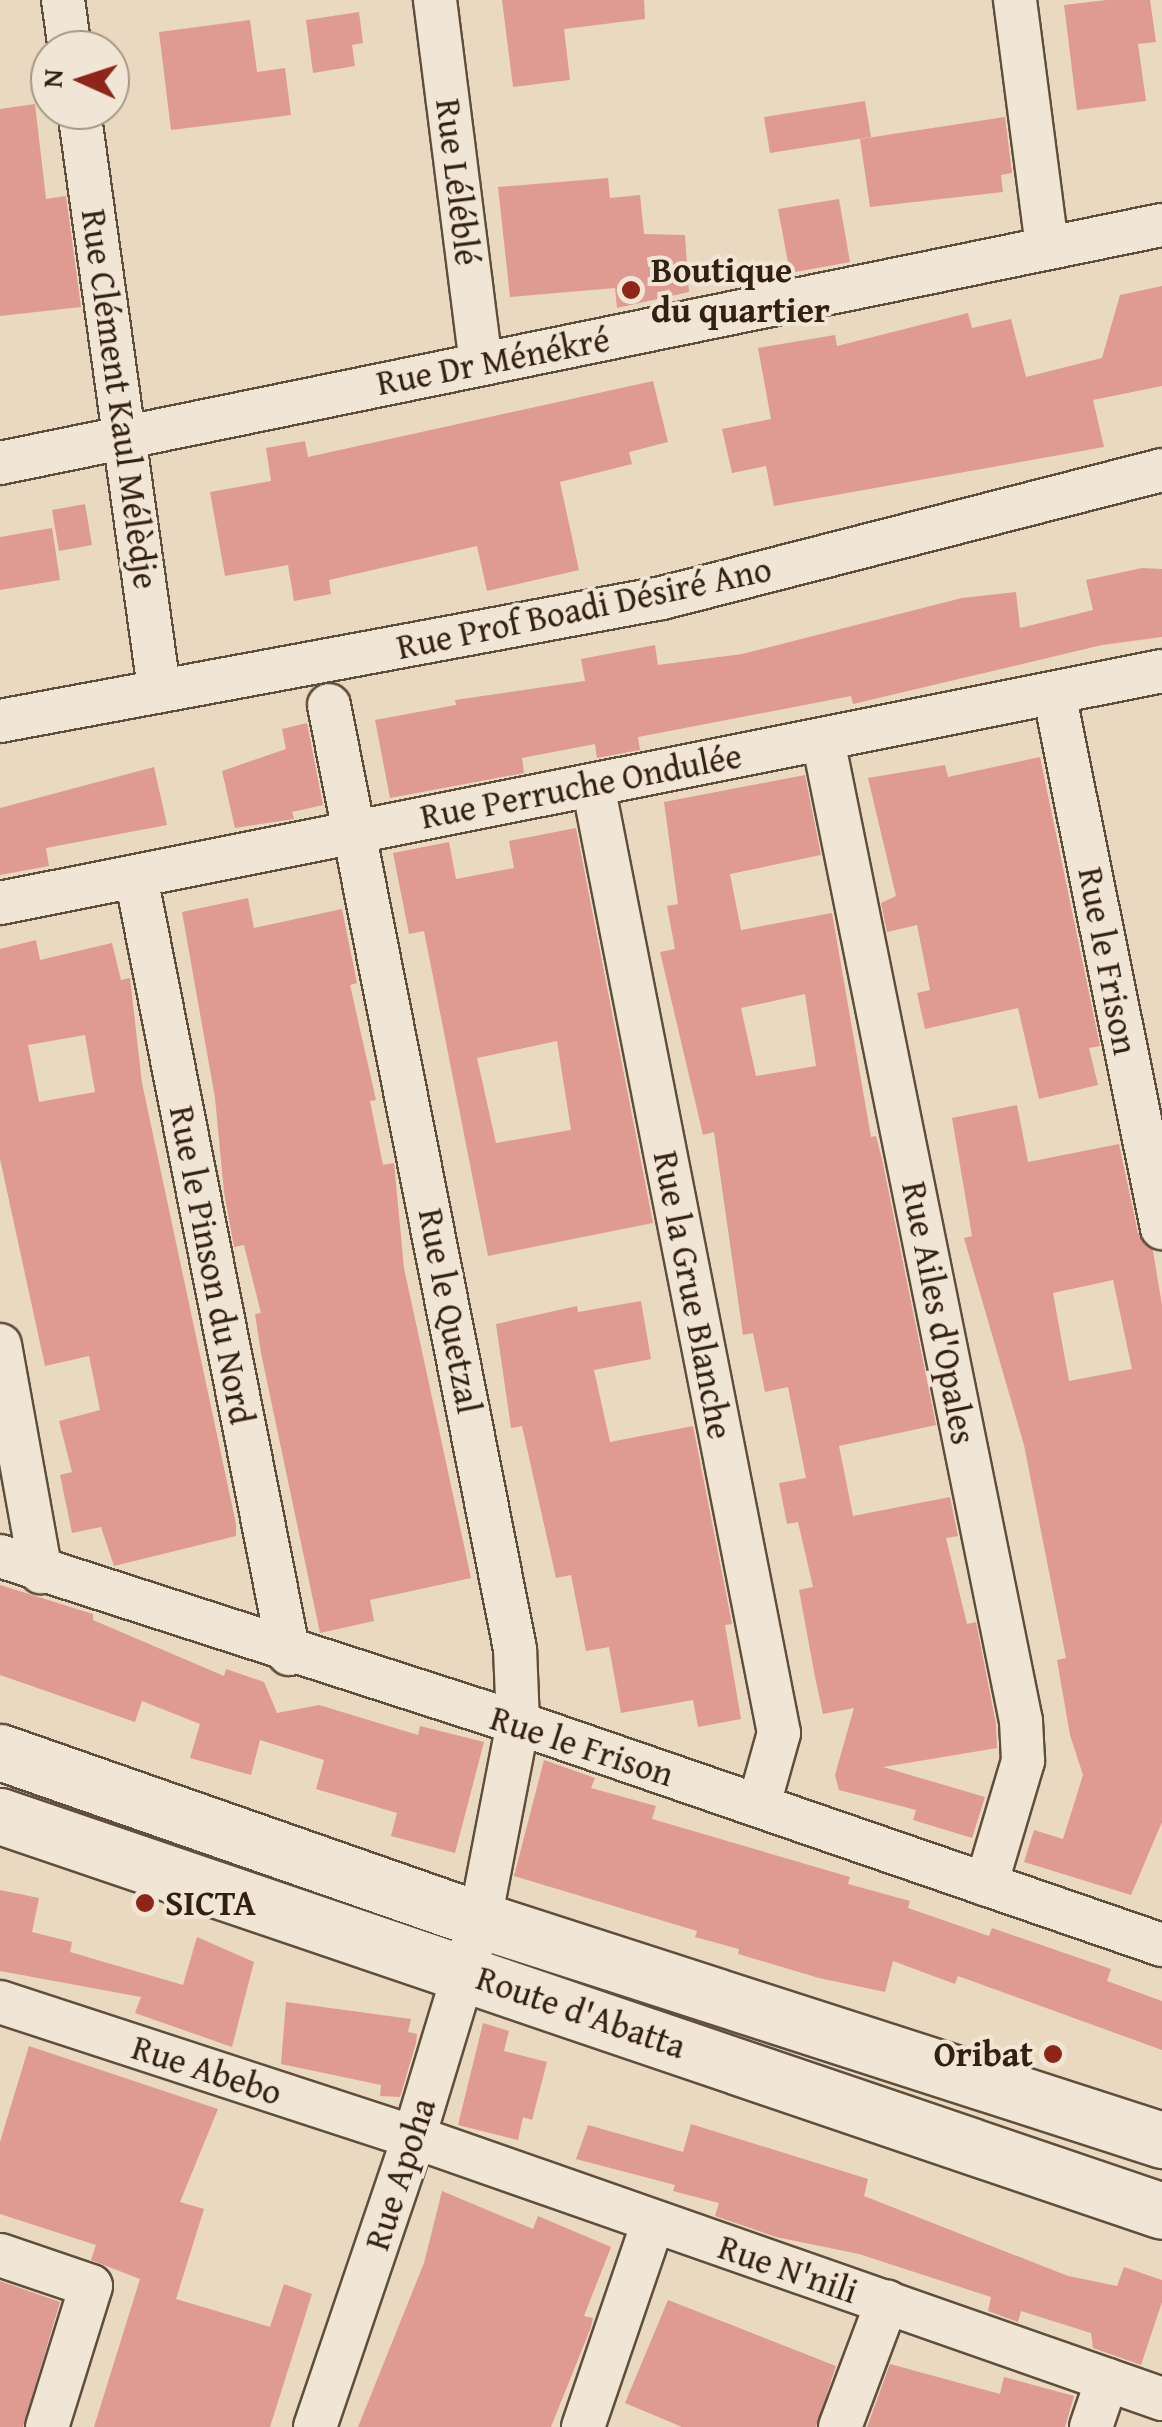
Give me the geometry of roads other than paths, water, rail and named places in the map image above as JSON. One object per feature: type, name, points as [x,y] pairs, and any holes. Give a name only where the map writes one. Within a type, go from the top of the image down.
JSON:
[{"type":"street","points":[[63,0],[67,30]]},
{"type":"street","name":"Rue Léléblé","points":[[434,0],[481,364]]},
{"type":"street","points":[[1015,0],[1047,248]]},
{"type":"street","name":"Rue Clément Kaul Mélèdje","points":[[82,130],[128,433],[159,689]]},
{"type":"street","name":"Rue Dr Ménékré","points":[[0,463],[128,433],[1162,225]]},
{"type":"street","name":"Rue Prof Boadi Désiré Ano","points":[[0,721],[662,598],[1162,470]]},
{"type":"street","name":"Rue Perruche Ondulée","points":[[0,903],[1162,671]]},
{"type":"street","name":"Rue le Frison","points":[[1054,693],[1162,1228]]},
{"type":"street","name":"Rue le Quetzal","points":[[329,705],[515,1649],[518,1724],[480,1920]]},
{"type":"street","name":"Rue Ailes d'Opales","points":[[823,740],[1021,1720],[1023,1761],[986,1885]]},
{"type":"street","name":"Rue la Grue Blanche","points":[[593,785],[779,1734],[759,1804]]},
{"type":"street","name":"Rue le Pinson du Nord","points":[[136,877],[289,1654]]},
{"type":"street","points":[[0,1345],[41,1572]]},
{"type":"street","name":"Rue le Frison","points":[[0,1556],[289,1654],[759,1804],[1162,1946]]},
{"type":"street","name":"Route d'Abatta","points":[[0,1752],[480,1920],[1162,2140]]},
{"type":"street","name":"Route d'Abatta","points":[[0,1816],[1162,2211]]},
{"type":"street","name":"Rue Apoha","points":[[315,2427],[414,2137],[480,1920]]},
{"type":"street","name":"Rue Abebo","points":[[0,2002],[414,2137]]},
{"type":"street","name":"Rue N'nili","points":[[414,2137],[1162,2399]]},
{"type":"street","points":[[583,2427],[654,2223]]},
{"type":"street","points":[[0,2254],[91,2286],[47,2427]]},
{"type":"street","points":[[840,2427],[887,2302]]},
{"type":"street","points":[[1090,2427],[1107,2380]]},
{"type":"place","name":"Boutique du quartier","points":[[631,290]]},
{"type":"place","name":"SICTA","points":[[145,1903]]},
{"type":"place","name":"Oribat","points":[[1053,2054]]}]
